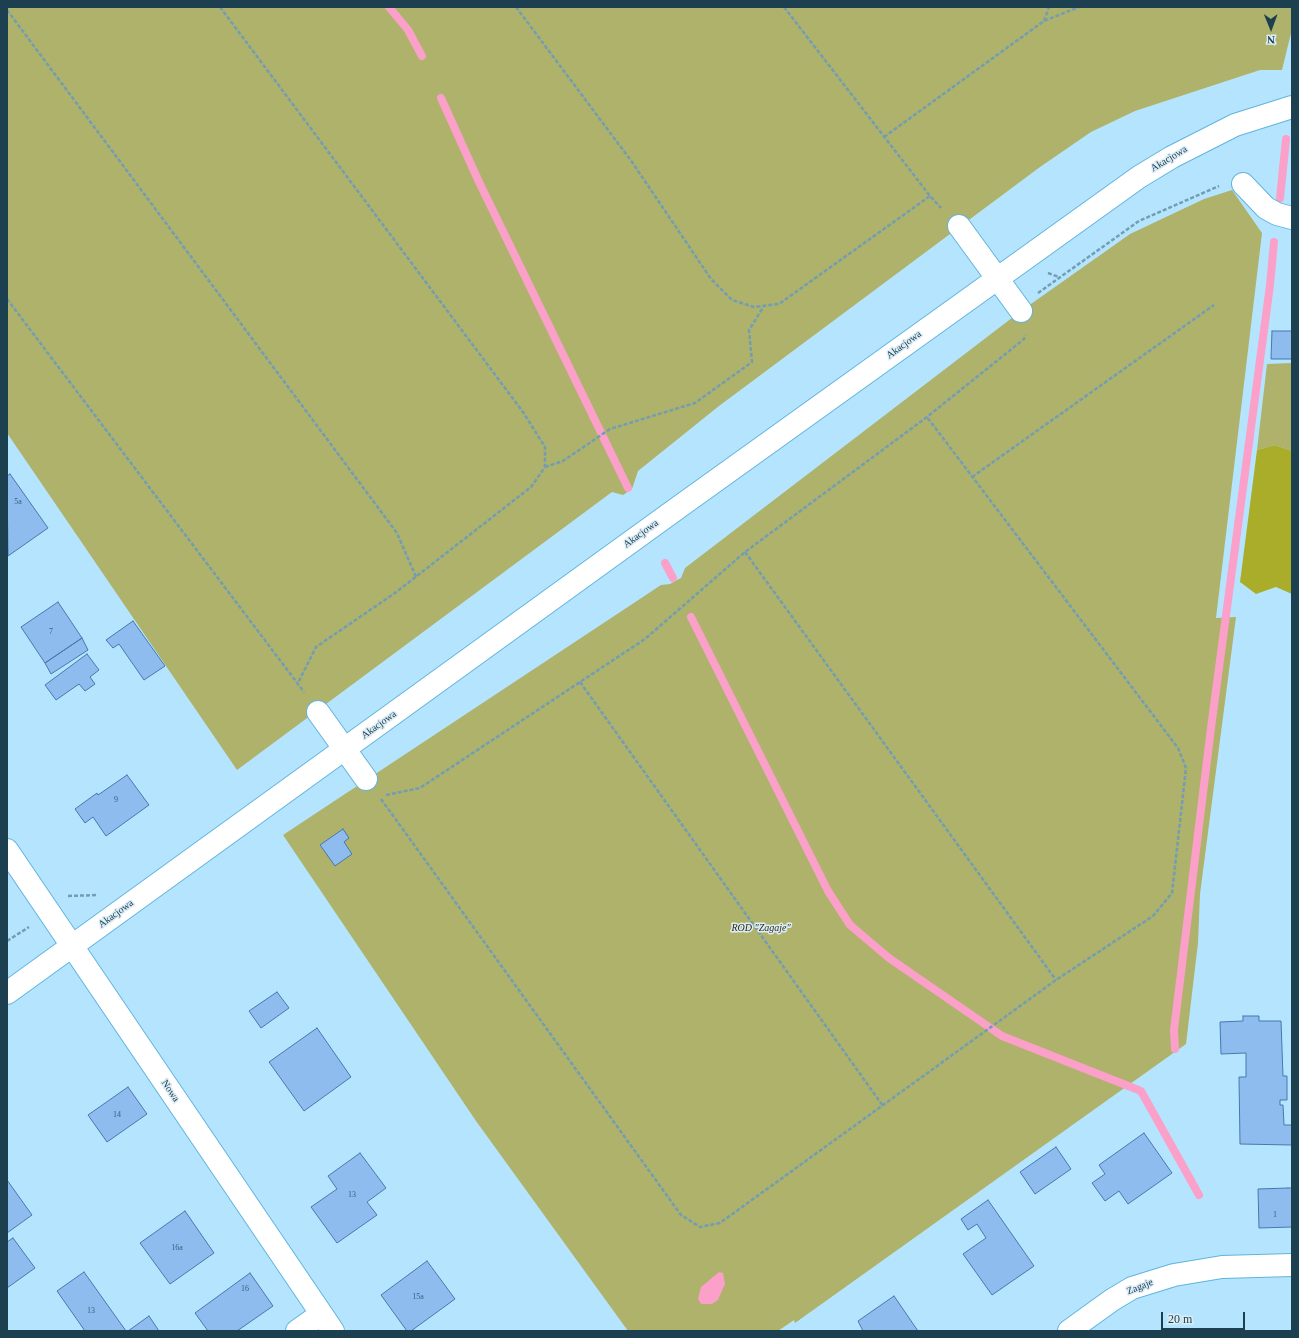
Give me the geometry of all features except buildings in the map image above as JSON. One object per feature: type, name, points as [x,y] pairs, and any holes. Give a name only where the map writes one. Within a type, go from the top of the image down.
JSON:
[{"type":"street","name":"Akacjowa","points":[[7,993],[679,507],[1139,177],[1172,156],[1235,125],[1292,106]]},
{"type":"street","points":[[1243,184],[1266,208],[1276,214],[1292,218]]},
{"type":"street","points":[[959,226],[1019,309]]},
{"type":"street","points":[[318,712],[366,779]]},
{"type":"street","name":"Nowa","points":[[7,850],[327,1323]]},
{"type":"street","name":"Zagaje","points":[[1069,1331],[1112,1300],[1132,1288],[1174,1274],[1222,1267],[1292,1265]]},
{"type":"street","points":[[297,1331],[327,1323]]},
{"type":"path","points":[[220,7],[523,412],[545,447],[545,467]]},
{"type":"path","points":[[516,7],[632,162],[711,279],[732,300],[754,306],[779,304],[930,196]]},
{"type":"path","points":[[784,7],[930,196],[959,226]]},
{"type":"path","points":[[1044,21],[1049,7]]},
{"type":"path","points":[[884,137],[1044,21],[1079,7]]},
{"type":"path","points":[[7,10],[397,533],[416,577]]},
{"type":"path","points":[[927,417],[1178,748],[1186,768],[1172,893],[1153,916],[1056,980],[720,1223],[700,1227],[681,1215],[379,796],[420,788],[645,639],[692,596],[745,552],[927,417],[1024,339],[1026,325],[1019,309],[1139,222],[1227,183],[1243,184]]},
{"type":"path","points":[[7,299],[208,568],[318,712]]},
{"type":"path","points":[[298,684],[316,647],[416,577],[531,487],[545,467],[563,460],[610,429],[695,403],[752,362],[749,330],[764,305]]},
{"type":"path","points":[[972,477],[1214,306]]},
{"type":"path","points":[[745,552],[1056,980]]},
{"type":"path","points":[[580,682],[883,1106]]},
{"type":"path","points":[[7,941],[31,925]]},
{"type":"green space","points":[[7,7],[1292,7],[1292,29],[1282,70],[1260,70],[1135,111],[1091,132],[1040,167],[719,406],[638,471],[632,489],[623,495],[612,492],[237,770],[7,433]]},
{"type":"green space","name":"ROD \"Zagaje\"","points":[[1232,190],[1262,233],[1216,618],[1236,617],[1200,894],[1198,943],[1186,1044],[795,1323],[794,1320],[778,1331],[628,1331],[476,1121],[283,835],[661,585],[670,584],[681,578],[685,568],[1021,311],[1130,234],[1204,199]]},
{"type":"green space","points":[[1292,363],[1292,451],[1275,445],[1257,450],[1267,364]]},
{"type":"shaded area","points":[[1275,445],[1292,451],[1292,594],[1276,587],[1256,594],[1240,582],[1257,450]]},
{"type":"shaded area","points":[[719,1272],[723,1273],[725,1284],[718,1300],[712,1304],[701,1304],[698,1299],[701,1287]]},
{"type":"waterway","points":[[389,7],[408,30],[422,56]]},
{"type":"waterway","points":[[441,98],[479,182],[628,488]]},
{"type":"waterway","points":[[1280,198],[1286,139]]},
{"type":"waterway","points":[[1175,1049],[1174,1030],[1211,728],[1270,285],[1274,242]]},
{"type":"waterway","points":[[665,563],[673,578]]},
{"type":"waterway","points":[[691,617],[828,891],[850,925],[889,958],[1002,1036],[1141,1091],[1199,1195]]}]
